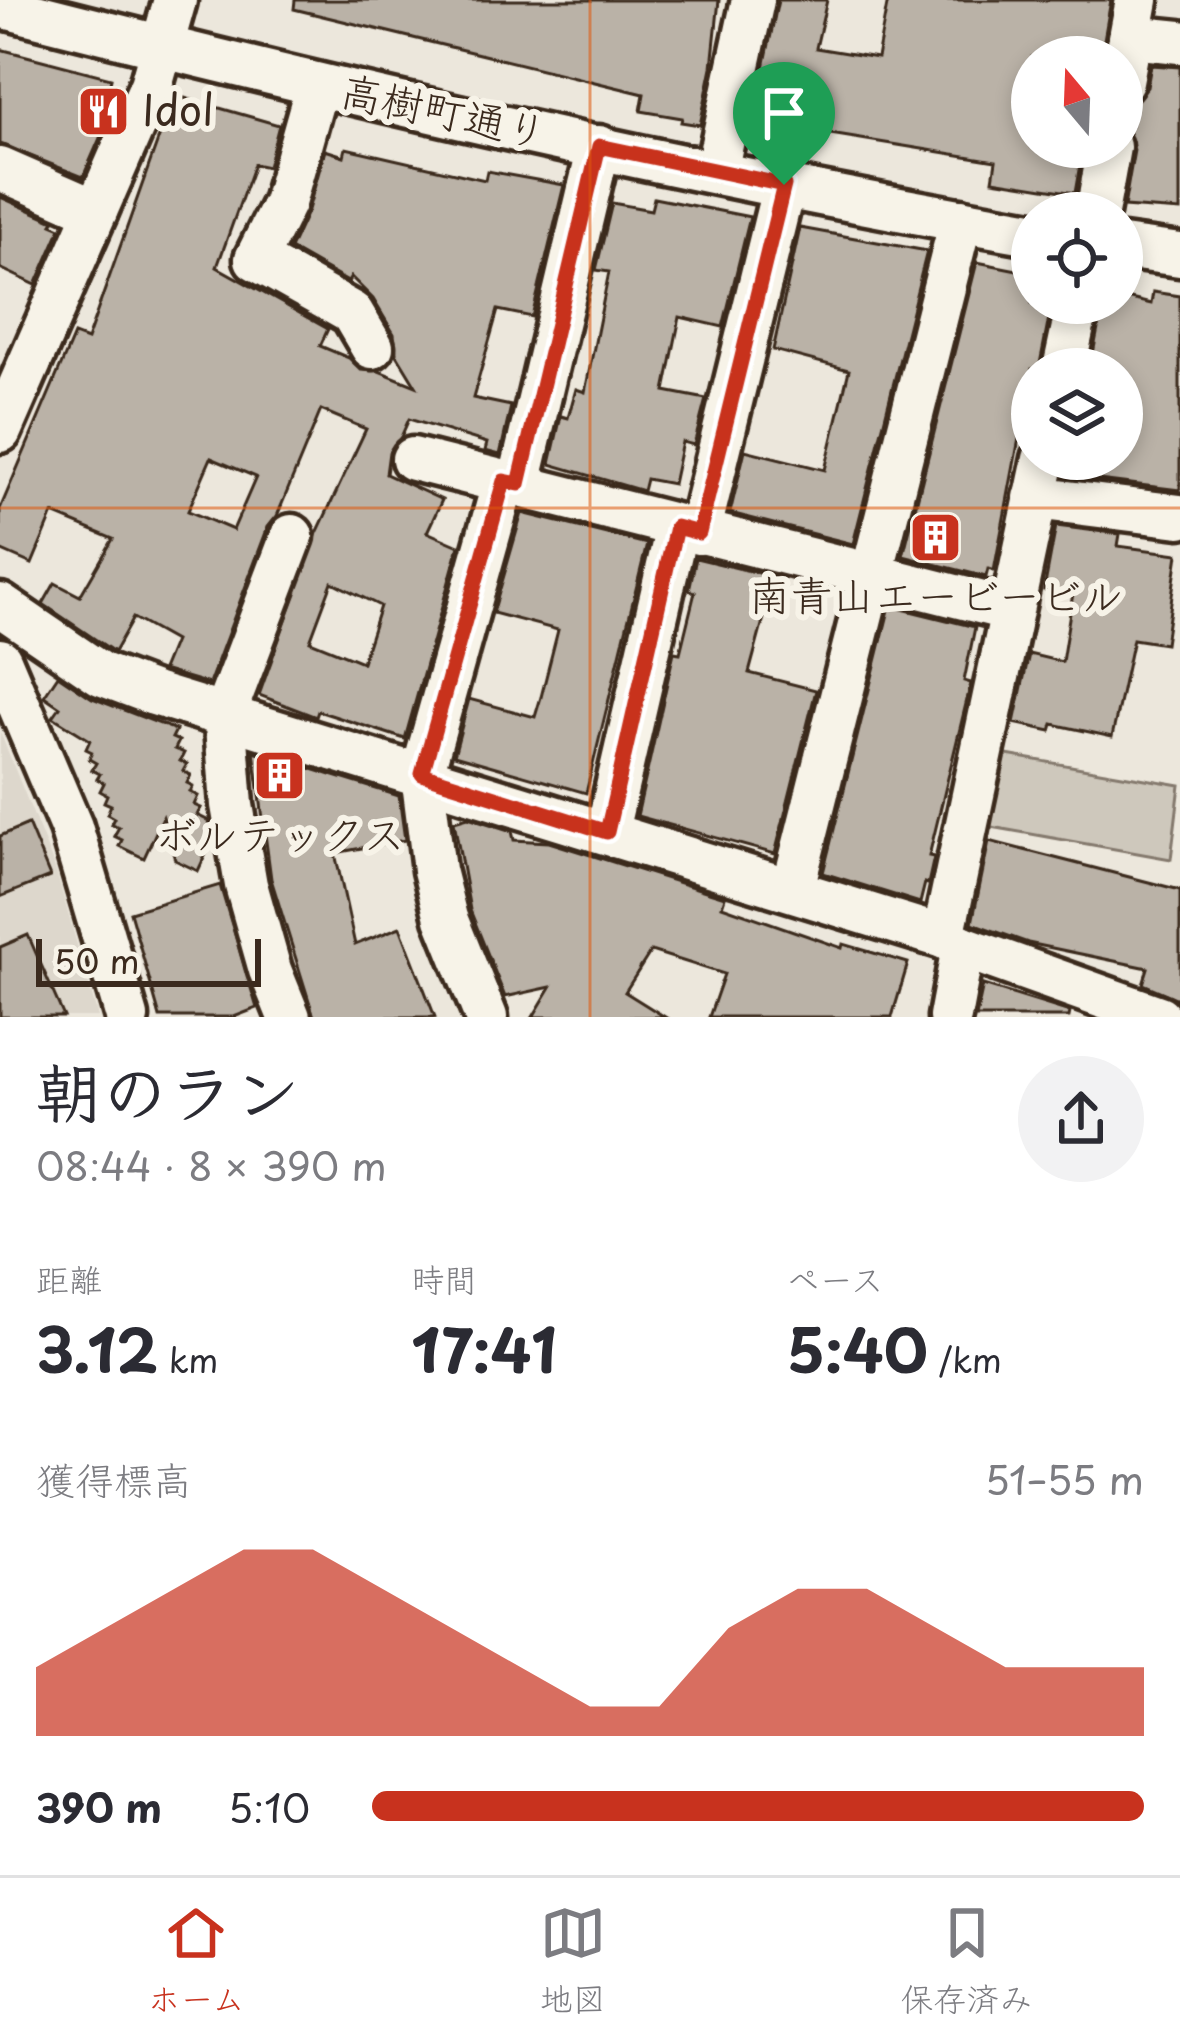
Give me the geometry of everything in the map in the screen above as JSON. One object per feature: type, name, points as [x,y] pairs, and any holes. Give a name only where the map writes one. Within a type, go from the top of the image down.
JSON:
[{"type":"street","points":[[0,431],[152,85],[175,0]]},
{"type":"street","points":[[716,172],[753,0]]},
{"type":"street","name":"高樹町通り","points":[[0,6],[317,85],[716,172],[1011,229]]},
{"type":"street","points":[[1134,19],[1180,43]]},
{"type":"street","points":[[317,85],[284,203],[256,259],[352,313],[372,347]]},
{"type":"street","points":[[486,1017],[446,918],[434,870],[422,774],[512,482],[599,146]]},
{"type":"street","points":[[0,169],[96,212]]},
{"type":"street","points":[[607,832],[784,185]]},
{"type":"street","points":[[793,888],[961,220]]},
{"type":"street","points":[[1143,250],[1180,255]]},
{"type":"street","points":[[413,459],[1011,610]]},
{"type":"street","points":[[950,1017],[953,942],[1011,610],[1040,480]]},
{"type":"street","points":[[1047,480],[1180,516]]},
{"type":"street","points":[[289,1017],[246,885],[232,805],[225,713],[292,536]]},
{"type":"street","points":[[0,605],[100,674],[154,694],[793,888],[953,942],[1141,1014]]},
{"type":"street","points":[[0,660],[71,827],[127,1017]]},
{"type":"shaded area","points":[[0,732],[56,871],[98,1017],[0,1017]]},
{"type":"shaded area","points":[[1001,754],[1180,785],[1171,859],[986,826]]},
{"type":"building","points":[[295,0],[719,0],[700,125],[641,111],[644,94],[294,9]]},
{"type":"building","points":[[778,0],[827,0],[816,48],[877,58],[888,0],[1111,0],[1105,36],[1011,36],[1011,168],[1079,168],[1075,192],[993,180],[996,161],[818,132],[816,145],[750,136]]},
{"type":"building","points":[[0,49],[111,78],[103,114],[110,115],[83,177],[0,144]]},
{"type":"building","points":[[1151,65],[1180,67],[1180,211],[1143,208],[1143,192],[1127,192],[1131,168],[1143,168],[1143,92]]},
{"type":"building","points":[[174,95],[279,125],[268,167],[254,164],[217,267],[328,329],[320,346],[349,358],[361,370],[379,371],[416,386],[373,299],[351,277],[348,282],[290,249],[308,210],[325,150],[344,156],[346,148],[485,180],[487,171],[564,185],[532,317],[498,310],[473,398],[511,406],[500,455],[485,451],[487,443],[409,419],[389,452],[386,474],[442,500],[427,532],[459,546],[405,739],[318,711],[316,717],[259,695],[317,533],[366,429],[321,410],[277,516],[268,527],[209,684],[162,670],[174,641],[133,618],[114,652],[43,604],[55,583],[80,596],[113,539],[53,514],[32,564],[0,550],[0,509],[74,335],[87,340]],"holes":[[[211,458],[256,477],[233,530],[188,511]],[[332,582],[380,606],[362,662],[310,641]]]},
{"type":"building","points":[[0,197],[61,228],[36,285],[0,268]]},
{"type":"building","points":[[654,198],[750,217],[723,327],[680,317],[665,391],[706,399],[694,445],[682,442],[673,484],[646,479],[643,491],[550,464],[561,416],[568,418],[576,389],[585,392],[609,272],[596,270],[612,203],[651,210]]},
{"type":"building","points":[[800,228],[927,251],[853,544],[730,513],[745,450],[825,470],[849,370],[773,350]]},
{"type":"building","points":[[977,262],[1011,269],[1011,324],[1048,324],[1043,348],[1011,348],[1011,480],[994,571],[988,569],[986,577],[903,556]]},
{"type":"building","points":[[1153,292],[1180,296],[1180,490],[1099,480],[1143,480],[1143,348],[1094,348],[1099,324],[1143,324],[1143,302],[1151,304]]},
{"type":"building","points":[[522,513],[647,544],[586,793],[454,755],[469,699],[535,717],[541,697],[558,630],[493,613]]},
{"type":"building","points":[[1056,526],[1120,534],[1118,546],[1178,554],[1165,644],[1133,639],[1112,737],[1053,724],[1051,731],[1014,723],[1029,654],[1062,662],[1073,593],[1044,590]]},
{"type":"building","points":[[696,558],[775,577],[749,673],[816,690],[775,854],[637,816],[674,652],[680,653],[695,592],[689,590]]},
{"type":"building","points":[[890,606],[975,627],[964,681],[971,683],[920,903],[823,873]]},
{"type":"building","points":[[58,675],[92,698],[176,730],[172,738],[179,741],[175,749],[184,753],[180,761],[187,764],[183,771],[191,775],[190,792],[198,796],[194,805],[201,808],[197,815],[209,821],[212,841],[198,871],[175,860],[163,817],[144,858],[119,846],[122,840],[114,836],[119,827],[111,824],[114,818],[107,814],[111,805],[104,802],[107,795],[100,791],[104,783],[92,770],[96,763],[86,749],[90,740],[53,717],[60,707],[44,696]]},
{"type":"building","points":[[254,751],[399,796],[405,840],[335,853],[355,945],[400,927],[435,1017],[314,1017],[271,879]]},
{"type":"building","points":[[468,817],[512,831],[514,840],[549,842],[725,897],[722,906],[842,948],[843,944],[908,963],[892,1017],[709,1017],[724,974],[651,951],[625,992],[665,1017],[533,1017],[551,987],[505,997],[470,910],[454,821]]},
{"type":"building","points":[[28,824],[50,877],[0,897],[0,836]]},
{"type":"building","points":[[989,841],[1180,890],[1180,1000],[1143,984],[1148,968],[1028,943],[972,923]]},
{"type":"building","points":[[220,885],[257,1008],[234,1017],[160,1017],[130,912]]},
{"type":"building","points":[[28,935],[64,1017],[0,1017],[0,947]]},
{"type":"building","points":[[983,985],[1070,1012],[1069,1017],[976,1017]]},
{"type":"place","name":"Idol","points":[[103,111]]},
{"type":"place","name":"南青山エービービル","points":[[936,537]]},
{"type":"place","name":"ボルテックス","points":[[280,776]]},
{"type":"route","points":[[599,146],[784,185],[699,533],[676,527],[607,832],[422,774],[504,481],[519,484],[599,146]]}]
